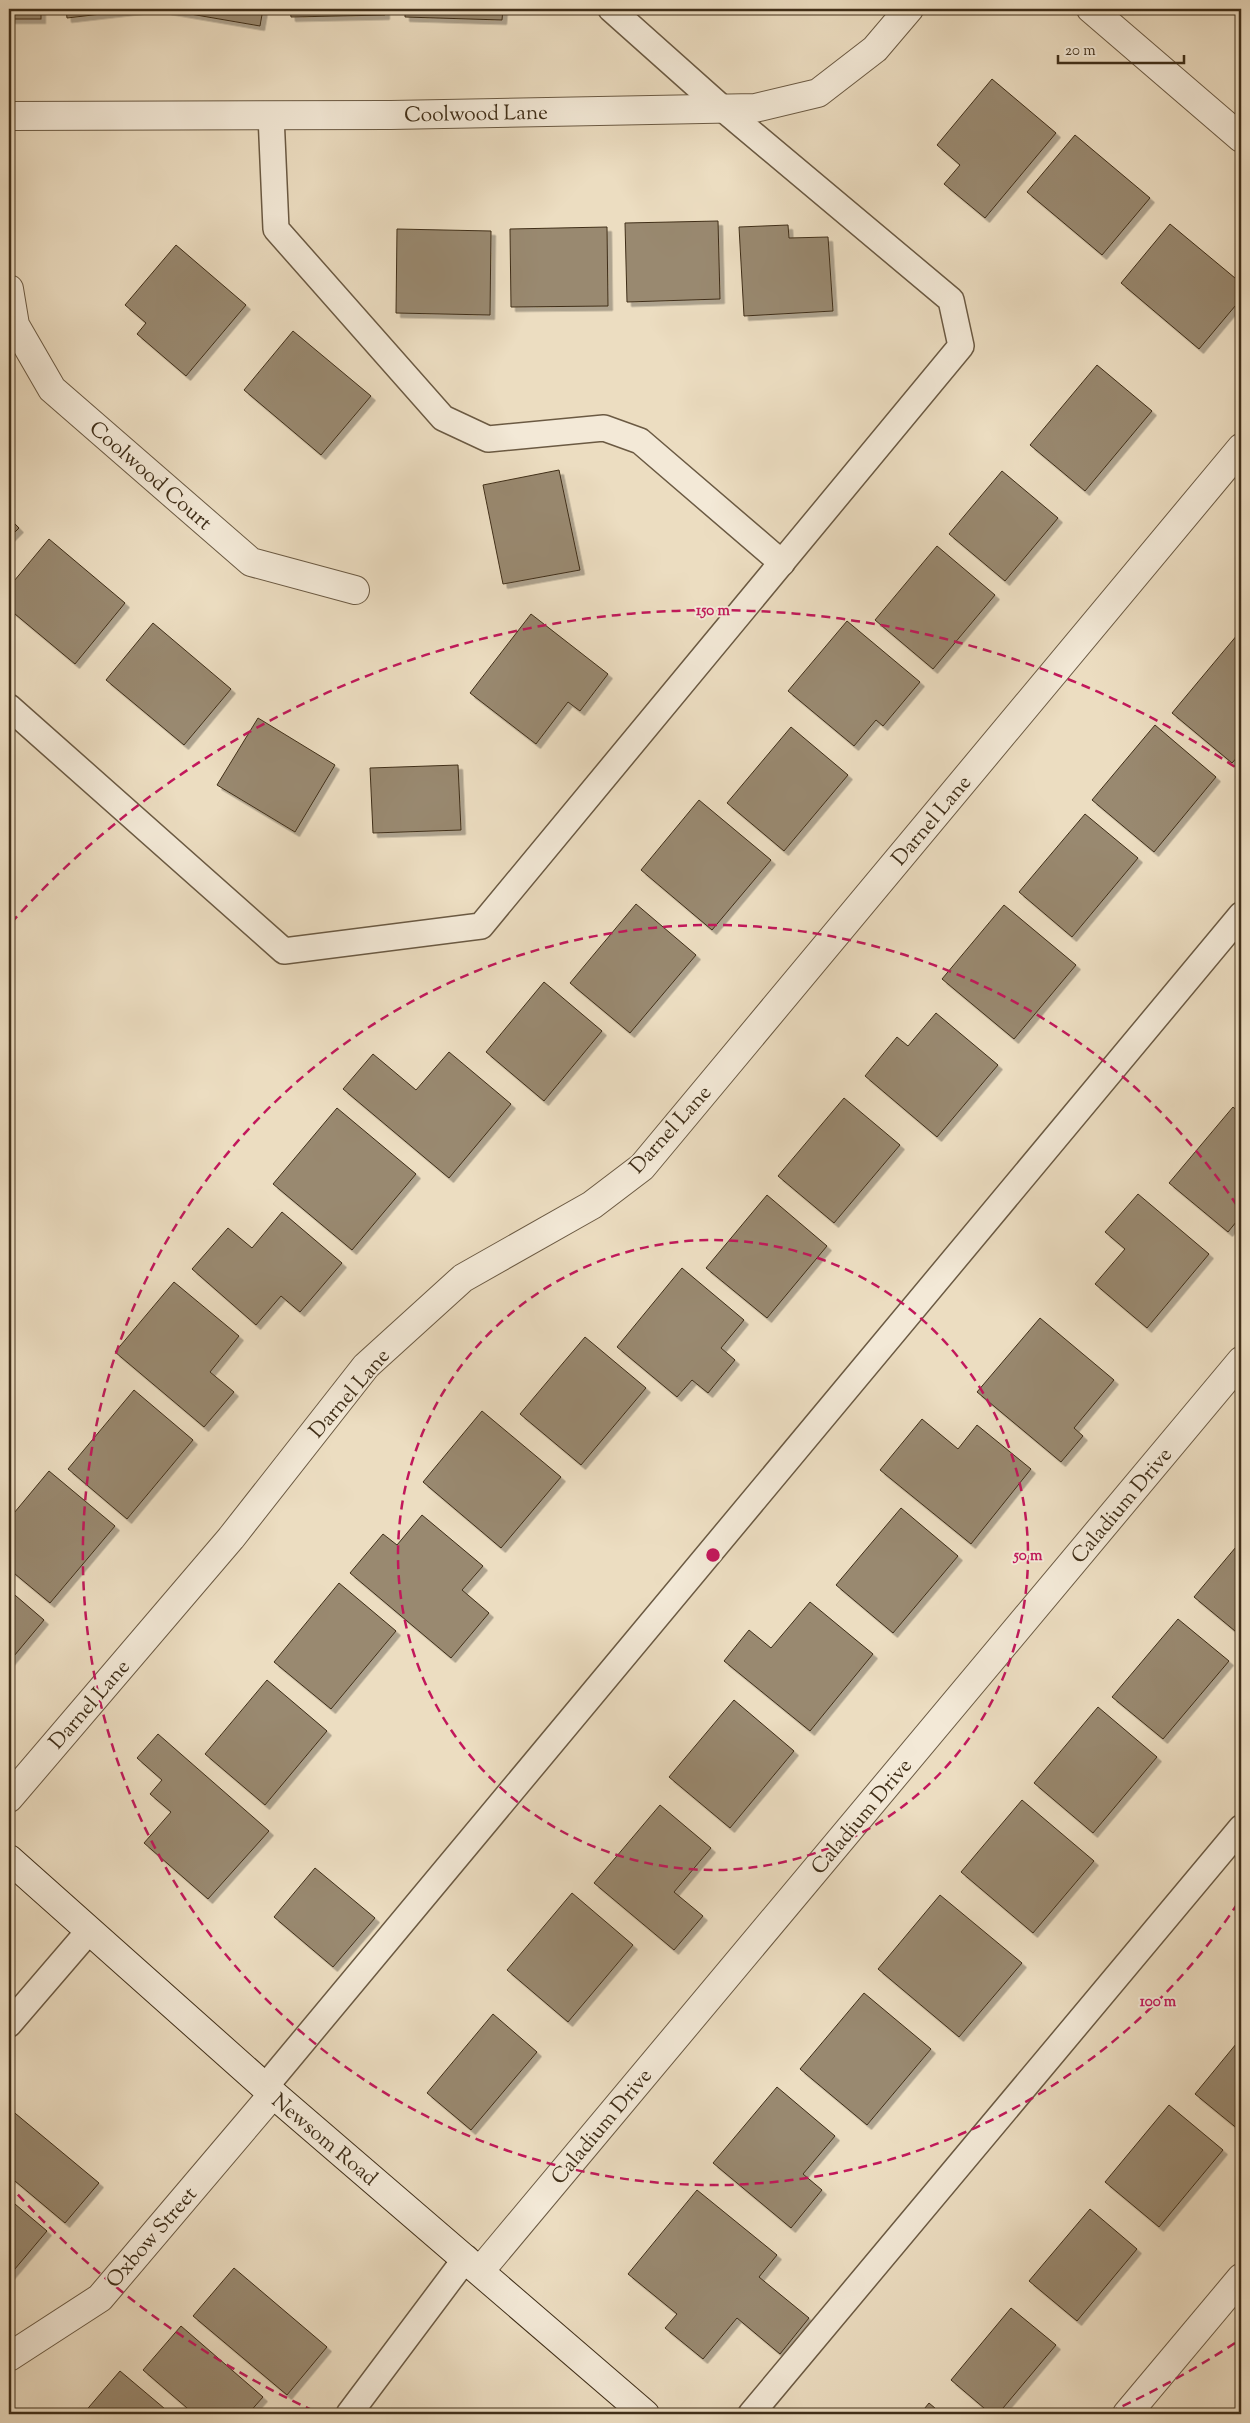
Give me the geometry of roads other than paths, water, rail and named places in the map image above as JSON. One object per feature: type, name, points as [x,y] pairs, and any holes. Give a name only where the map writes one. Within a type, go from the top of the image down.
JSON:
[{"type":"street","name":"Coolwood Lane","points":[[9,116],[271,115],[755,108],[818,93],[875,49],[909,9]]},
{"type":"street","points":[[1091,9],[1241,138]]},
{"type":"street","name":"Coolwood Court","points":[[9,289],[15,325],[52,389],[251,562],[355,590]]},
{"type":"street","name":"Darnel Lane","points":[[9,1798],[231,1538],[366,1366],[463,1278],[592,1205],[642,1167],[1241,448]]},
{"type":"street","name":"Caladium Drive","points":[[473,2265],[1241,1361]]},
{"type":"street","name":"Newsom Road","points":[[9,1859],[269,2091],[645,2414]]},
{"type":"street","name":"Oxbow Street","points":[[9,2357],[100,2298],[269,2091]]},
{"type":"street","points":[[1127,2414],[1241,2278]]},
{"type":"lane","points":[[9,707],[284,951],[481,926],[961,346],[951,300],[722,108],[611,9]]},
{"type":"lane","points":[[271,115],[276,229],[443,418],[488,439],[604,428],[640,441],[782,563]]},
{"type":"lane","points":[[269,2091],[1241,915]]},
{"type":"lane","points":[[751,2414],[1241,1828]]},
{"type":"lane","points":[[9,2024],[89,1930]]},
{"type":"lane","points":[[349,2414],[473,2265]]}]
